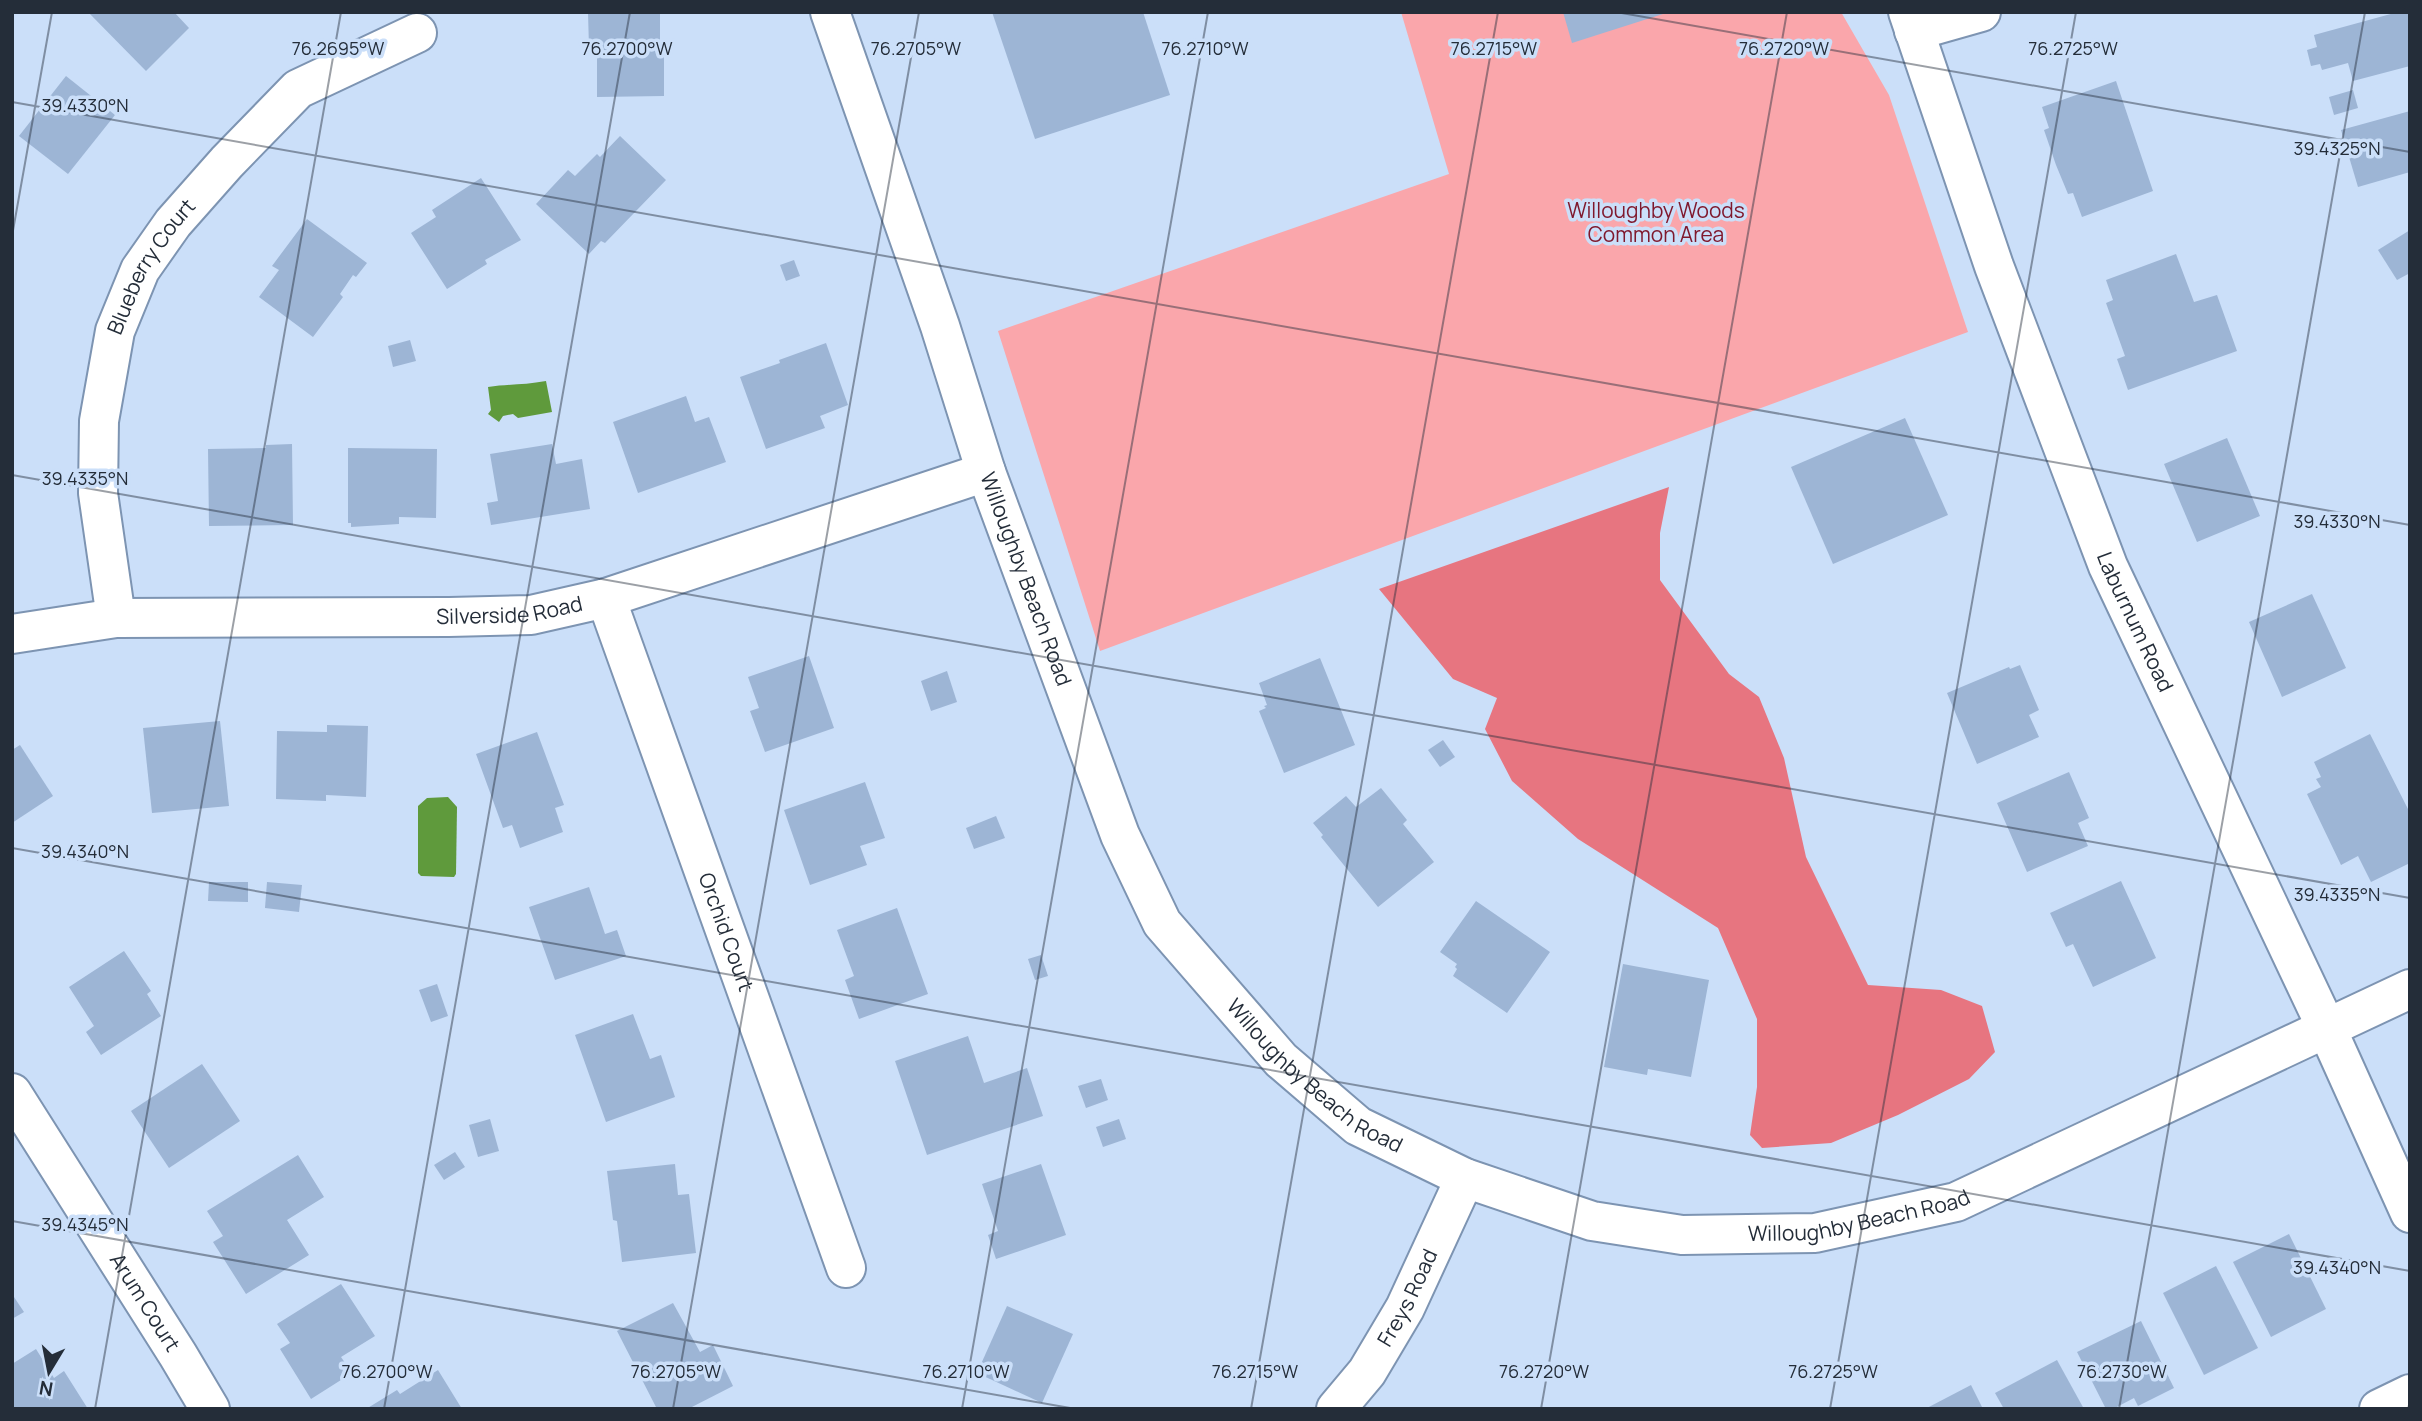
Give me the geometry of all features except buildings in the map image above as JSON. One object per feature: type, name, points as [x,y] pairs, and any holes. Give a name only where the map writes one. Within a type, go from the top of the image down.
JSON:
[{"type":"street","name":"Willoughby Beach Road","points":[[830,12],[940,326],[986,472],[1120,835],[1163,923],[1281,1060],[1358,1126],[1465,1178],[1592,1221],[1682,1235],[1815,1233],[1956,1202],[2410,989]]},
{"type":"street","points":[[1911,22],[1981,12]]},
{"type":"street","name":"Laburnum Road","points":[[1911,22],[1994,266],[2108,566],[2327,1029],[2410,1213]]},
{"type":"street","name":"Blueberry Court","points":[[116,618],[98,493],[99,421],[115,331],[140,270],[173,222],[298,89],[417,33]]},
{"type":"street","name":"Silverside Road","points":[[12,634],[116,618],[531,615],[606,598],[986,472]]},
{"type":"street","name":"Orchid Court","points":[[606,598],[846,1268]]},
{"type":"street","name":"Arum Court","points":[[12,1093],[210,1409]]},
{"type":"street","name":"Freys Road","points":[[1336,1409],[1367,1372],[1405,1308],[1465,1178]]},
{"type":"street","points":[[2379,1409],[2410,1394]]},
{"type":"green space","name":"Willoughby Woods Common Area","points":[[1401,12],[1841,12],[1889,95],[1968,332],[1100,651],[998,331],[1449,174]]},
{"type":"shaded area","points":[[546,381],[552,412],[518,418],[513,414],[503,416],[499,422],[488,414],[491,410],[488,387]]},
{"type":"shaded area","points":[[1669,487],[1660,533],[1660,580],[1729,674],[1759,697],[1784,758],[1806,857],[1868,985],[1941,990],[1982,1006],[1995,1052],[1969,1079],[1898,1115],[1831,1143],[1762,1148],[1750,1135],[1757,1087],[1757,1019],[1718,928],[1578,839],[1512,781],[1485,729],[1497,698],[1453,679],[1379,589]]},
{"type":"shaded area","points":[[448,797],[457,807],[456,874],[454,877],[421,876],[418,873],[418,806],[427,798]]}]
